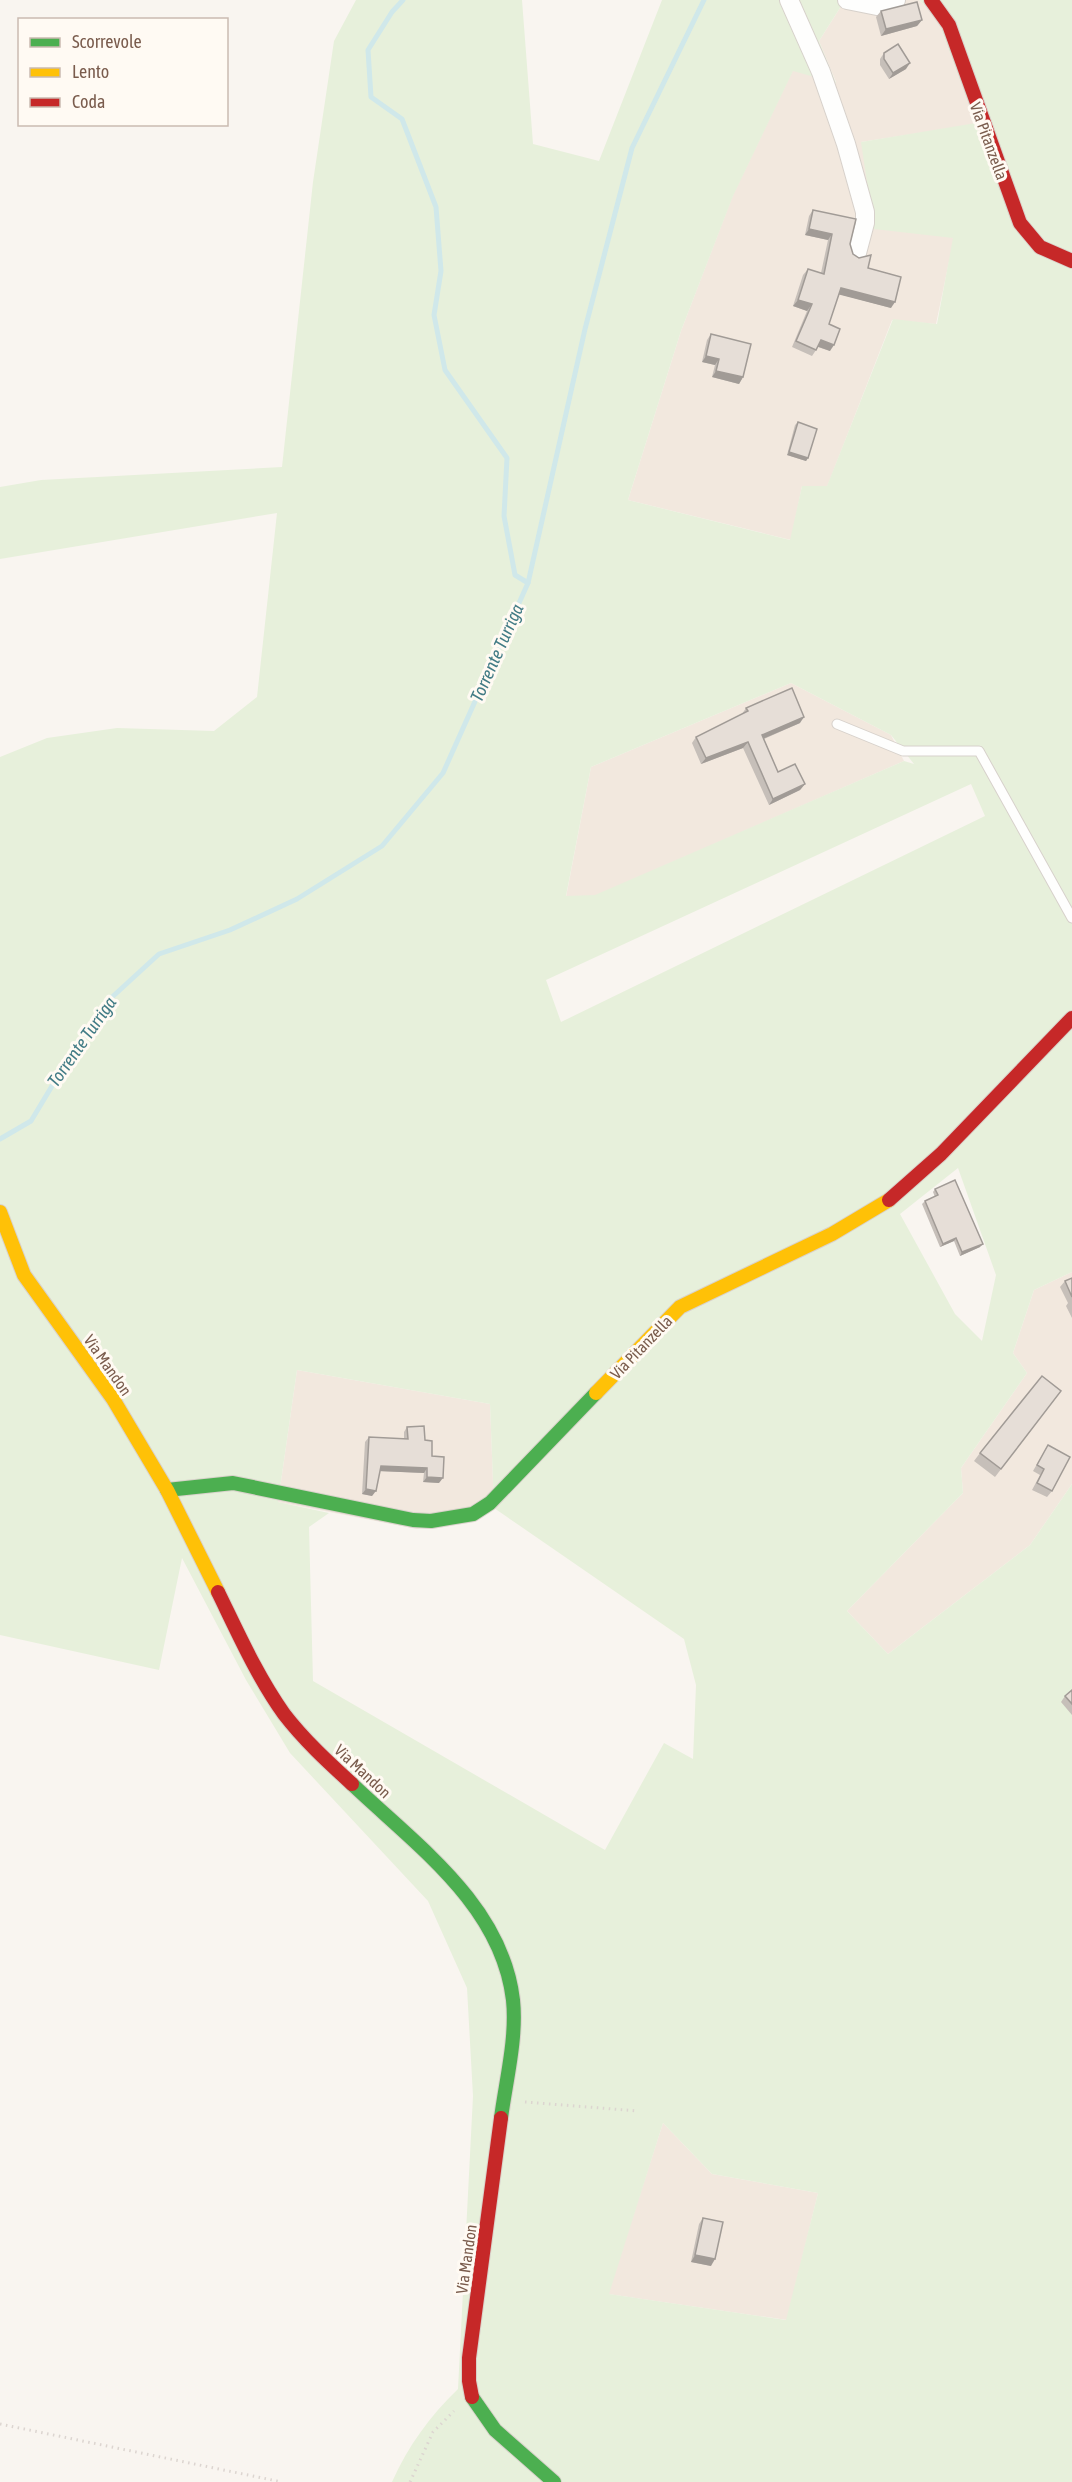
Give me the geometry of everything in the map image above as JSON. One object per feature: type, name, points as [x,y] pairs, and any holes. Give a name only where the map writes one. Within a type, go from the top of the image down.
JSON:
[{"type":"street","points":[[789,0],[821,72],[862,200],[865,223],[857,253]]},
{"type":"street","points":[[847,0],[877,6],[896,0]]},
{"type":"street","name":"Via Pitanzella","points":[[931,0],[949,25],[1020,223],[1040,247],[1072,261]]},
{"type":"street","name":"Via Pitanzella","points":[[167,1490],[233,1483],[413,1520],[453,1519],[473,1514],[490,1503],[680,1307],[832,1234],[871,1213],[895,1196],[941,1154],[1072,1018]]},
{"type":"street","name":"Via Mandon","points":[[0,1212],[24,1275],[113,1399],[167,1490],[259,1674],[284,1713],[309,1744],[451,1877],[486,1920],[499,1946],[513,2000],[513,2029],[469,2358],[471,2396]]},
{"type":"street","points":[[471,2396],[490,2424],[554,2482]]},
{"type":"lane","points":[[837,724],[903,751],[979,751],[1072,918]]},
{"type":"path","points":[[505,2101],[638,2111]]},
{"type":"path","points":[[410,2482],[433,2432],[471,2396]]},
{"type":"path","points":[[0,2424],[282,2482]]},
{"type":"shaded area","points":[[845,0],[919,0],[937,17],[977,124],[861,142],[954,238],[936,324],[892,320],[827,487],[802,486],[791,540],[628,500],[681,331],[733,195],[793,70],[836,82],[819,41]]},
{"type":"shaded area","points":[[791,683],[891,735],[904,761],[595,896],[566,897],[591,767]]},
{"type":"shaded area","points":[[1072,1272],[1072,1484],[1030,1545],[888,1654],[847,1611],[963,1493],[961,1468],[1027,1373],[1013,1353],[1034,1290]]},
{"type":"shaded area","points":[[297,1370],[490,1404],[494,1508],[417,1529],[278,1502]]},
{"type":"shaded area","points":[[663,2123],[712,2174],[818,2193],[787,2320],[608,2294]]},
{"type":"green space","points":[[356,0],[522,0],[533,144],[599,161],[662,0],[845,0],[819,41],[836,83],[793,71],[733,196],[681,331],[628,500],[790,540],[802,486],[827,486],[893,319],[937,324],[953,238],[874,229],[861,142],[976,123],[937,18],[919,0],[1072,0],[1072,1272],[1034,1290],[1013,1353],[1027,1373],[961,1468],[963,1493],[847,1611],[888,1654],[1030,1545],[1072,1484],[1072,2482],[392,2482],[420,2432],[458,2389],[473,2096],[467,1988],[428,1901],[290,1753],[246,1680],[182,1558],[159,1670],[0,1635],[0,757],[47,738],[117,728],[214,731],[257,697],[277,513],[0,559],[0,487],[41,480],[282,467],[313,182],[334,41]],"holes":[[[791,683],[891,735],[914,764],[904,761],[595,895],[566,896],[591,767]],[[971,784],[985,816],[561,1022],[546,980]],[[958,1168],[996,1275],[982,1341],[955,1314],[900,1214]],[[297,1370],[490,1404],[494,1508],[684,1639],[696,1685],[693,1759],[664,1743],[605,1850],[313,1681],[309,1527],[329,1513],[278,1502]],[[663,2123],[712,2174],[818,2193],[786,2320],[609,2294]]]},
{"type":"building","points":[[917,2],[922,20],[886,29],[881,11]]},
{"type":"building","points":[[898,44],[910,63],[893,73],[884,59],[884,53]]},
{"type":"building","points":[[813,210],[856,219],[850,244],[853,254],[859,258],[871,255],[868,268],[901,277],[895,302],[841,288],[829,324],[840,329],[834,345],[821,340],[816,350],[796,341],[812,304],[798,300],[808,269],[824,274],[832,234],[809,229]]},
{"type":"building","points":[[711,334],[751,344],[743,377],[716,371],[719,359],[706,356]]},
{"type":"building","points":[[798,422],[817,429],[808,458],[789,452]]},
{"type":"building","points":[[792,688],[804,717],[762,735],[778,772],[795,764],[805,784],[773,799],[748,742],[706,758],[696,737],[748,711],[746,708]]},
{"type":"building","points":[[955,1180],[983,1244],[962,1252],[956,1238],[943,1244],[925,1201],[938,1195],[935,1189]]},
{"type":"building","points":[[1072,1278],[1072,1297],[1065,1281]]},
{"type":"building","points":[[1042,1376],[1061,1391],[1001,1469],[980,1453]]},
{"type":"building","points":[[424,1426],[425,1440],[432,1441],[432,1456],[444,1457],[443,1478],[427,1477],[427,1468],[381,1466],[376,1491],[366,1489],[369,1437],[408,1439],[407,1427]]},
{"type":"building","points":[[1048,1445],[1070,1457],[1052,1491],[1037,1483],[1044,1469],[1037,1465]]},
{"type":"building","points":[[1072,1690],[1072,1704],[1065,1696]]},
{"type":"building","points":[[703,2218],[723,2222],[715,2259],[695,2255]]},
{"type":"waterway","name":"Torrente Turriga","points":[[0,1139],[31,1121],[73,1051],[110,999],[159,954],[230,930],[297,899],[382,846],[443,773],[528,583],[515,575],[504,516],[507,458],[445,370],[434,315],[441,271],[436,207],[402,119],[371,97],[368,50],[392,12],[403,0]]},
{"type":"waterway","points":[[528,583],[585,329],[632,148],[704,0]]},
{"type":"traffic: fast","points":[[167,1490],[233,1483],[413,1520],[431,1521],[473,1514],[490,1503],[596,1393]]},
{"type":"traffic: fast","points":[[352,1784],[452,1879],[474,1906],[492,1935],[506,1966],[513,2000],[514,2029],[501,2118]]},
{"type":"traffic: fast","points":[[472,2397],[495,2430],[554,2482]]},
{"type":"traffic: slow","points":[[596,1393],[680,1307],[832,1234],[889,1200]]},
{"type":"traffic: slow","points":[[0,1212],[24,1275],[113,1399],[167,1490],[218,1592]]},
{"type":"traffic: jam","points":[[931,0],[949,25],[1020,223],[1040,247],[1072,261]]},
{"type":"traffic: jam","points":[[889,1200],[941,1154],[1072,1018]]},
{"type":"traffic: jam","points":[[218,1592],[274,1700],[308,1742],[352,1784]]},
{"type":"traffic: jam","points":[[472,2397],[469,2358],[501,2118]]}]
